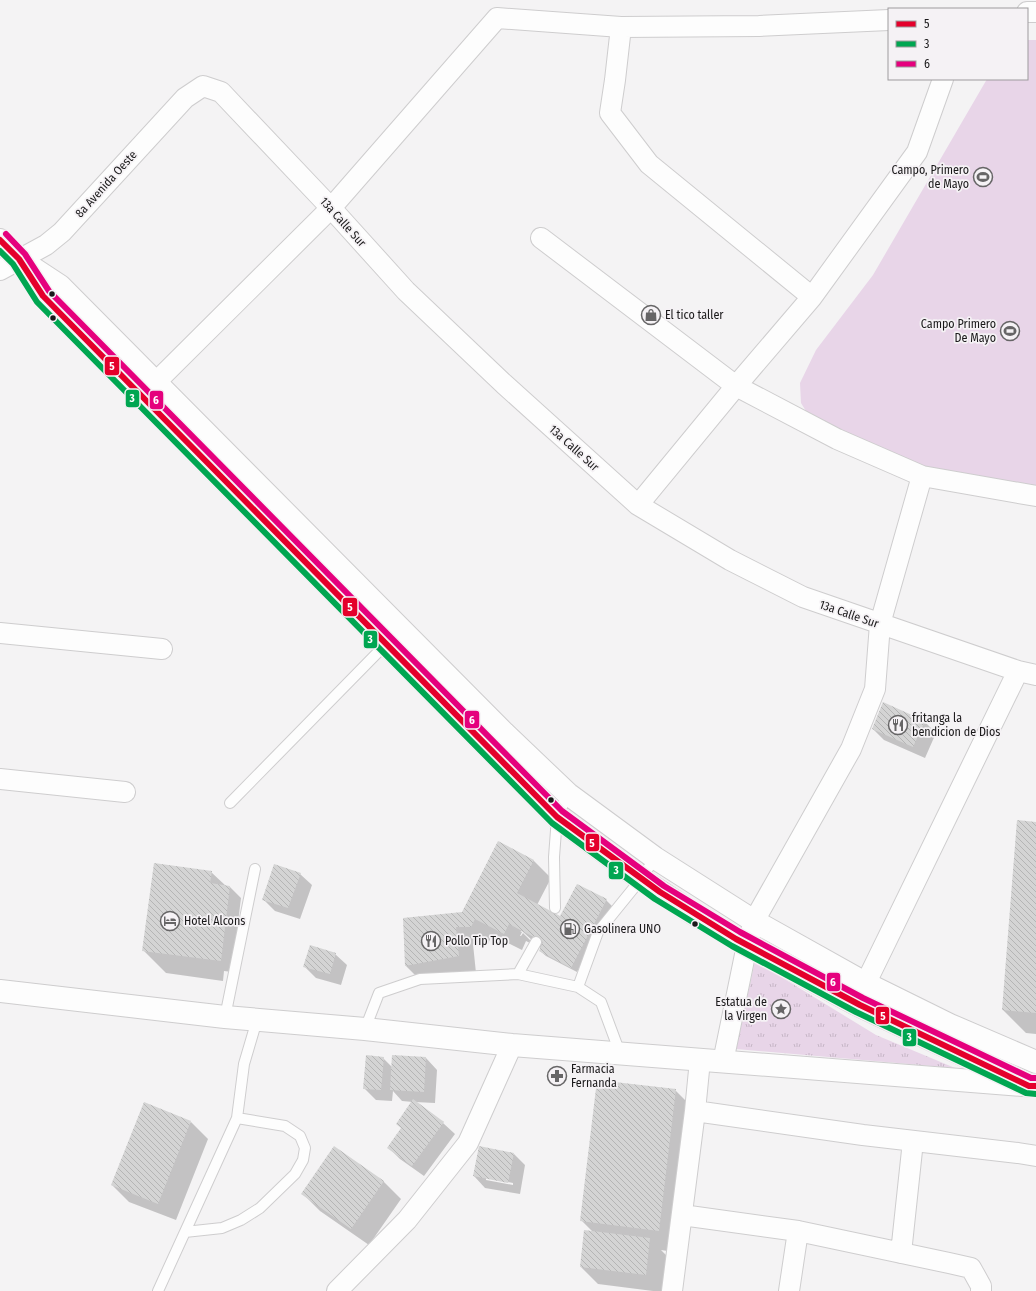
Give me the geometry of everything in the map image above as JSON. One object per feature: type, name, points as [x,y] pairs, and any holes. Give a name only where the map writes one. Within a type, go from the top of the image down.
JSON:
[{"type":"street","points":[[156,382],[331,208],[497,18],[621,26],[759,26],[888,20]]},
{"type":"street","points":[[621,26],[610,113],[649,164],[812,297]]},
{"type":"street","points":[[638,505],[812,297],[917,152],[944,80]]},
{"type":"street","name":"13a Calle Sur","points":[[203,86],[221,92],[331,208],[406,291],[504,384],[638,505],[730,560],[797,594],[880,624],[1027,673]]},
{"type":"street","name":"8a Avenida Oeste","points":[[0,270],[46,245],[62,232],[185,98],[203,86]]},
{"type":"street","points":[[541,238],[736,386],[837,439],[922,476],[1036,496]]},
{"type":"street","points":[[0,240],[19,259],[60,286],[156,382],[558,817],[641,879],[694,914],[747,945],[856,1004],[1032,1086]]},
{"type":"street","points":[[19,259],[43,296],[394,638],[504,733],[568,794],[655,858],[754,921],[865,983],[950,1025],[1036,1062]]},
{"type":"street","points":[[723,1062],[747,945],[754,921],[851,749],[875,689],[880,624],[922,476]]},
{"type":"street","points":[[0,633],[162,649]]},
{"type":"street","points":[[856,1004],[865,983],[1027,673]]},
{"type":"street","points":[[0,779],[125,792]]},
{"type":"street","points":[[0,991],[225,1017],[365,1029],[512,1045],[1032,1086]]},
{"type":"street","points":[[337,1291],[407,1220],[468,1144],[512,1045]]},
{"type":"street","points":[[675,1290],[700,1060]]},
{"type":"street","points":[[695,1111],[863,1135],[1036,1156]]},
{"type":"street","points":[[901,1253],[913,1141]]},
{"type":"street","points":[[682,1215],[798,1232],[971,1268],[981,1286],[981,1291]]},
{"type":"street","points":[[789,1291],[798,1232]]},
{"type":"lane","points":[[230,803],[394,638]]},
{"type":"lane","points":[[555,908],[554,858],[558,817],[568,794]]},
{"type":"lane","points":[[578,987],[598,932],[641,879],[655,858]]},
{"type":"lane","points":[[225,1017],[255,869]]},
{"type":"lane","points":[[518,974],[536,942]]},
{"type":"lane","points":[[365,1029],[378,994],[420,979],[518,974],[578,987],[601,1002],[620,1053]]},
{"type":"lane","points":[[158,1291],[237,1118],[244,1064],[257,1020]]},
{"type":"lane","points":[[185,1232],[222,1228],[241,1220],[260,1208],[295,1174],[303,1160],[305,1148],[300,1136],[285,1126],[237,1118]]},
{"type":"green space","name":"Campo, Primero de Mayo","points":[[1028,40],[1036,40],[1036,487],[930,473],[812,421],[801,403],[800,383],[816,350],[873,275],[986,80],[1028,80]]},
{"type":"green space","points":[[755,961],[876,1035],[955,1068],[736,1049]]},
{"type":"building","name":"fritanga la bendicion de Dios","points":[[883,702],[925,721],[913,747],[872,729]]},
{"type":"building","points":[[1017,820],[1036,822],[1036,1013],[1002,1010]]},
{"type":"building","points":[[498,841],[534,860],[517,893],[560,916],[577,884],[607,899],[571,968],[539,951],[543,942],[509,924],[504,934],[475,919],[471,927],[456,927],[459,956],[405,966],[403,918],[462,912]]},
{"type":"building","points":[[154,863],[212,871],[210,883],[230,886],[221,961],[142,951]]},
{"type":"building","points":[[274,864],[301,873],[288,908],[262,900]]},
{"type":"building","points":[[310,945],[336,953],[330,974],[303,967]]},
{"type":"building","points":[[366,1055],[384,1057],[381,1090],[363,1089]]},
{"type":"building","points":[[392,1055],[426,1057],[424,1092],[390,1090]]},
{"type":"building","points":[[597,1080],[676,1089],[659,1231],[580,1221]]},
{"type":"building","points":[[413,1099],[444,1122],[412,1166],[387,1148],[401,1128],[396,1124]]},
{"type":"building","points":[[144,1102],[191,1121],[158,1204],[111,1185]]},
{"type":"building","points":[[334,1146],[384,1181],[351,1229],[301,1194]]},
{"type":"building","points":[[479,1146],[514,1153],[508,1183],[473,1176]]},
{"type":"building","points":[[584,1230],[650,1238],[646,1275],[580,1267]]},
{"type":"transit line","name":"6","points":[[6,234],[25,254],[49,291],[562,811],[664,886],[740,932],[863,998],[1031,1078],[1036,1078]]},
{"type":"transit line","name":"5","points":[[0,240],[19,259],[43,296],[557,817],[660,892],[736,939],[860,1005],[1029,1086],[1036,1086]]},
{"type":"transit line","name":"3","points":[[0,251],[13,264],[37,302],[552,823],[655,899],[732,946],[856,1012],[1026,1093],[1036,1094]]},
{"type":"place","name":"Campo, Primero de Mayo","points":[[983,177]]},
{"type":"place","name":"El tico taller","points":[[651,315]]},
{"type":"place","name":"Campo Primero De Mayo","points":[[1010,331]]},
{"type":"place","name":"fritanga la bendicion de Dios","points":[[898,725]]},
{"type":"place","name":"Hotel Alcons","points":[[170,921]]},
{"type":"place","name":"Gasolinera UNO","points":[[570,929]]},
{"type":"place","name":"Pollo Tip Top","points":[[431,941]]},
{"type":"place","name":"Estatua de la Virgen","points":[[781,1009]]},
{"type":"place","name":"Farmacia Fernanda","points":[[557,1076]]}]
